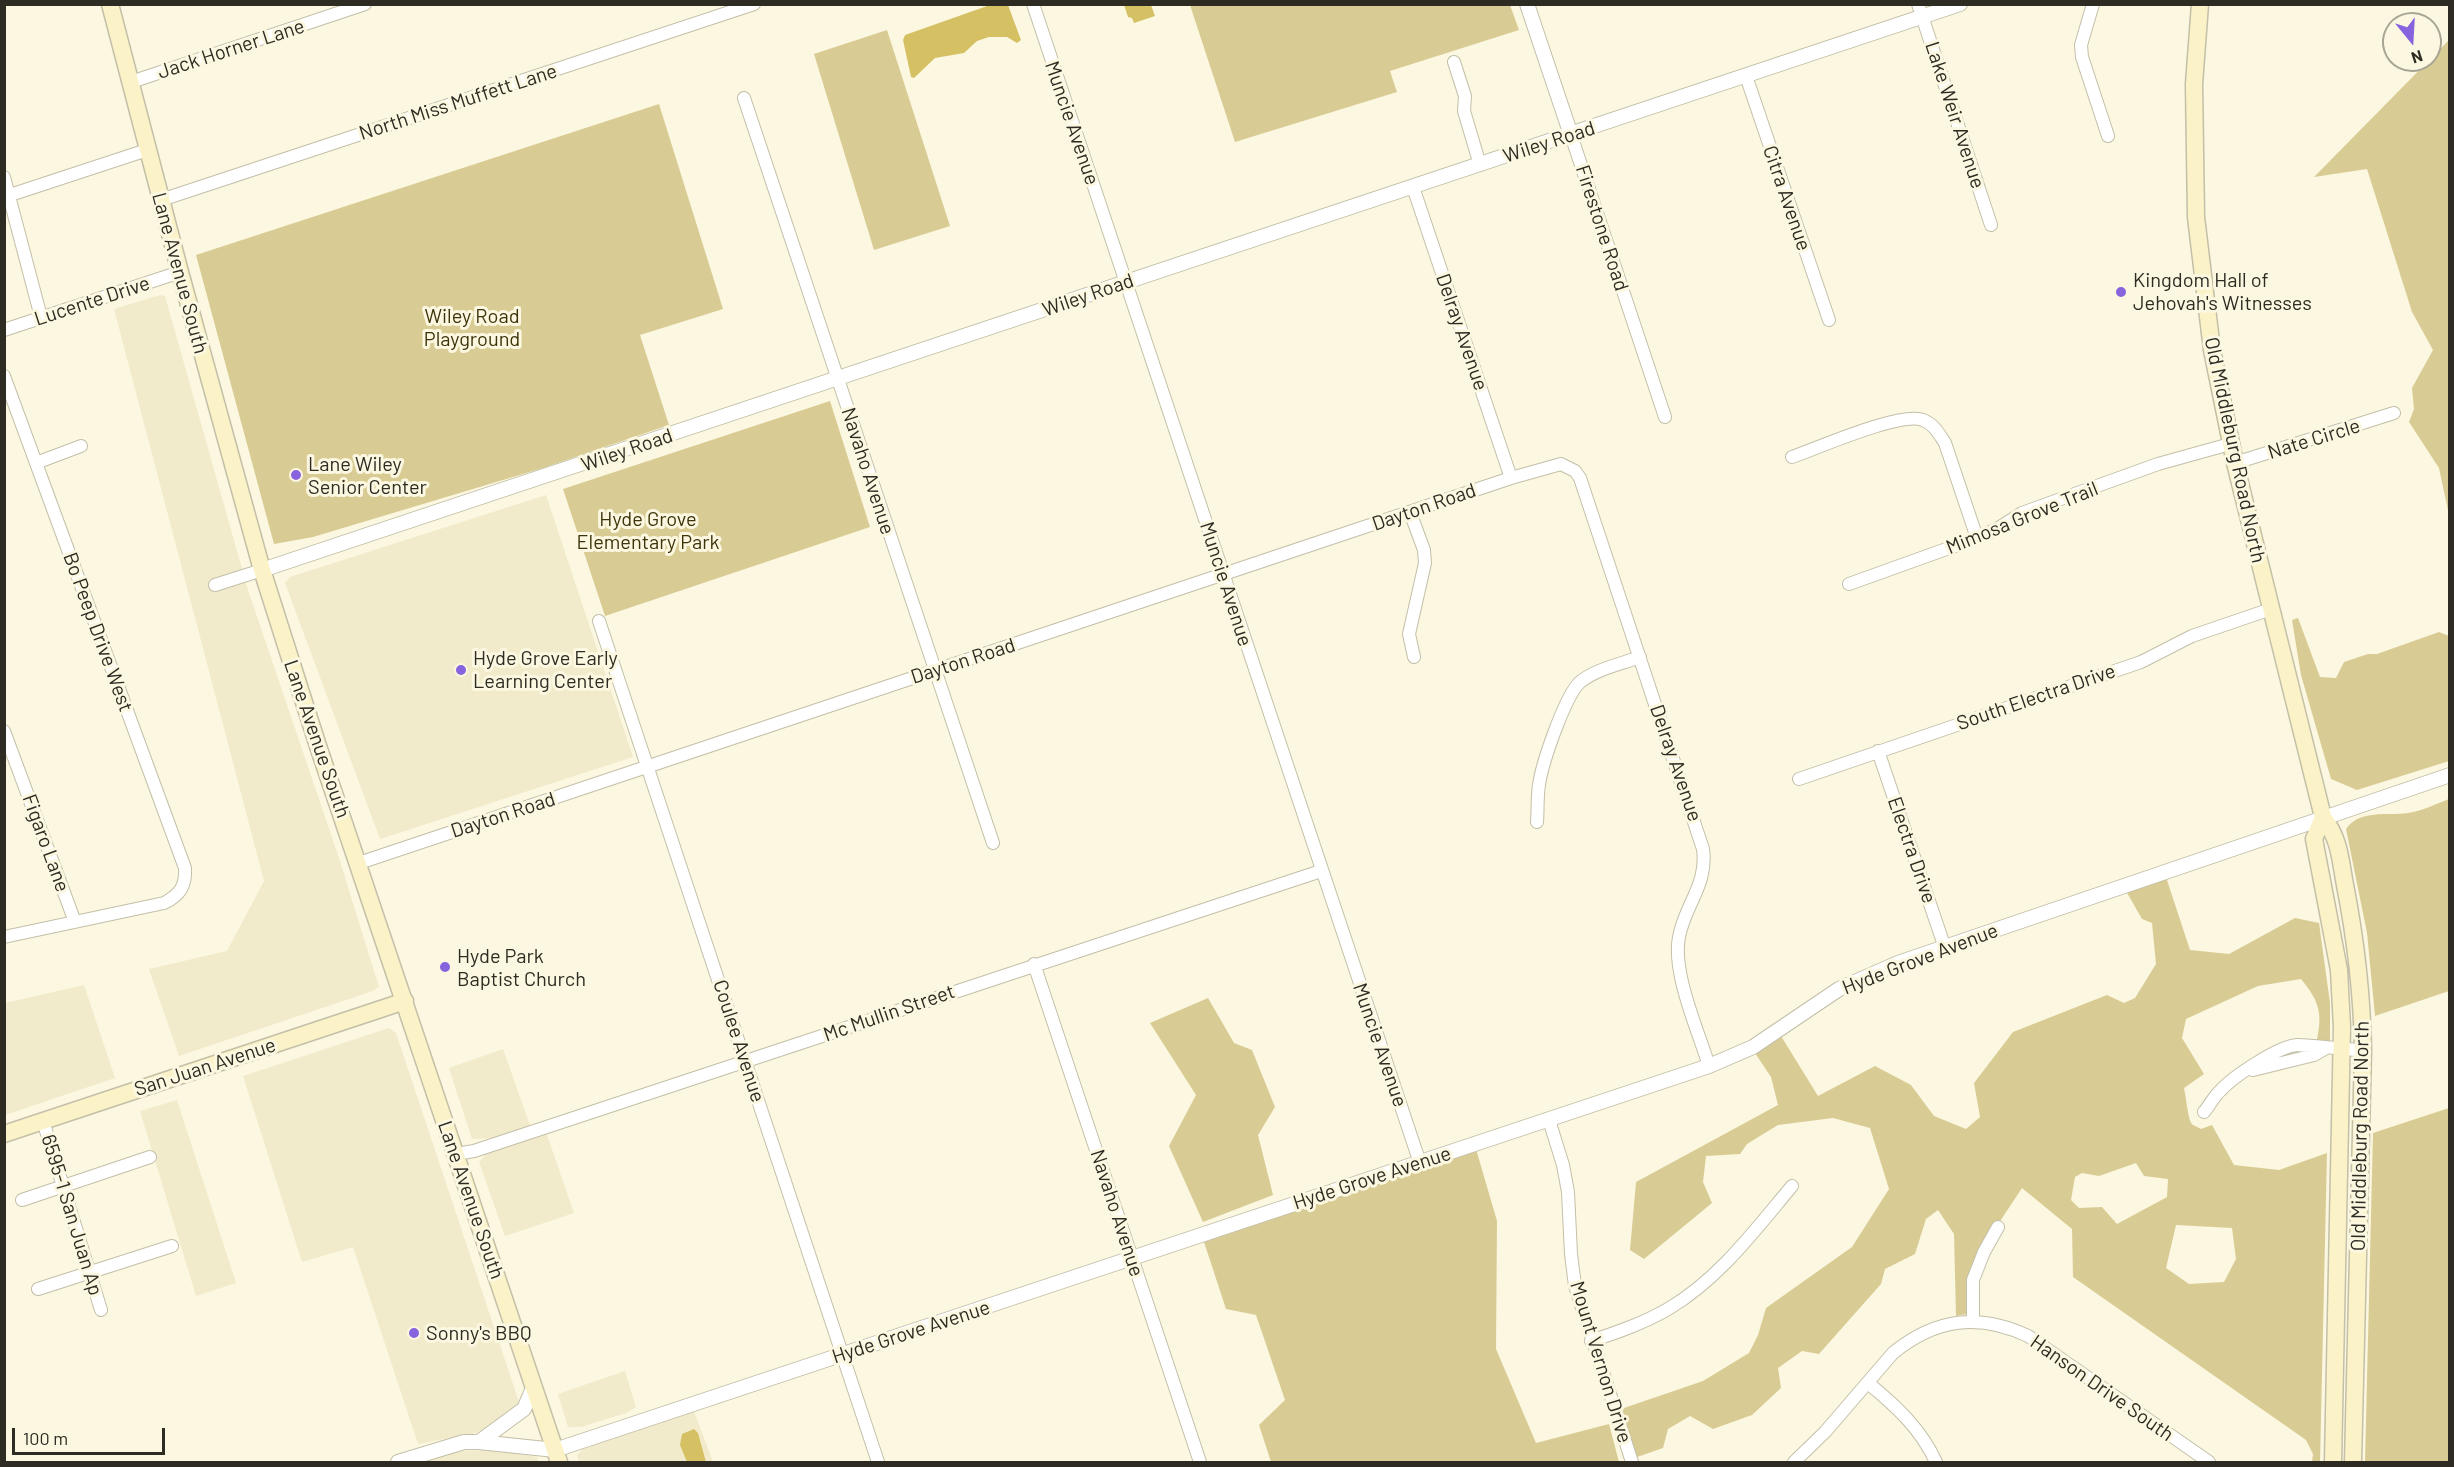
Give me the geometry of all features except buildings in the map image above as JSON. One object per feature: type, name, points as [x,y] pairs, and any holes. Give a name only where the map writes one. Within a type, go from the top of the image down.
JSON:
[{"type":"main road","name":"Lane Avenue South","points":[[111,4],[147,150],[262,570],[317,743],[557,1456]]},
{"type":"main road","name":"Old Middleburg Road North","points":[[2200,4],[2194,84],[2196,217],[2212,350],[2230,444],[2323,817],[2335,833],[2357,949],[2362,998],[2363,1050],[2353,1462]]},
{"type":"main road","name":"Old Middleburg Road North","points":[[2323,817],[2314,840],[2339,970],[2334,1049],[2337,1282],[2333,1462]]},
{"type":"main road","name":"San Juan Avenue","points":[[4,1134],[405,1001]]},
{"type":"main road","points":[[2337,1282],[2357,1281]]},
{"type":"street","name":"Jack Horner Lane","points":[[131,82],[365,4]]},
{"type":"street","name":"North Miss Muffett Lane","points":[[161,200],[754,4]]},
{"type":"street","name":"Muncie Avenue","points":[[1033,4],[1419,1163]]},
{"type":"street","name":"Firestone Road","points":[[1527,4],[1665,417]]},
{"type":"street","name":"Wiley Road","points":[[215,585],[1571,135],[1746,76],[1920,11],[1960,4]]},
{"type":"street","points":[[2093,4],[2081,45],[2082,57],[2108,136]]},
{"type":"street","name":"Lake Weir Avenue","points":[[1920,11],[1991,225]]},
{"type":"street","points":[[1454,62],[1465,96],[1464,111],[1480,165]]},
{"type":"street","name":"Citra Avenue","points":[[1746,76],[1829,320]]},
{"type":"street","name":"Navaho Avenue","points":[[744,98],[993,843]]},
{"type":"street","points":[[7,196],[147,150]]},
{"type":"street","points":[[4,177],[7,196],[41,317]]},
{"type":"street","name":"Delray Avenue","points":[[1413,187],[1511,478]]},
{"type":"street","name":"Lucente Drive","points":[[4,330],[180,272]]},
{"type":"street","name":"Bo Peep Drive West","points":[[4,376],[185,868],[186,879],[182,889],[175,897],[164,903],[75,922]]},
{"type":"street","name":"Nate Circle","points":[[2235,463],[2394,413]]},
{"type":"street","points":[[1792,457],[1901,418],[1922,419],[1938,431],[1945,443],[1977,538]]},
{"type":"street","name":"Mimosa Grove Trail","points":[[1849,584],[1977,538],[1997,529],[2022,513],[2158,464],[2230,444]]},
{"type":"street","points":[[36,463],[81,446]]},
{"type":"street","name":"Dayton Road","points":[[358,863],[1511,478],[1552,465],[1569,467]]},
{"type":"street","name":"Delray Avenue","points":[[1569,467],[1580,478],[1704,849],[1704,872],[1679,935],[1678,961],[1679,972],[1709,1066]]},
{"type":"street","points":[[1410,512],[1424,550],[1425,563],[1409,634],[1414,657]]},
{"type":"street","name":"South Electra Drive","points":[[1799,779],[2141,662],[2192,636],[2271,609]]},
{"type":"street","name":"Coulee Avenue","points":[[598,621],[878,1462]]},
{"type":"street","points":[[1537,822],[1539,784],[1563,707],[1571,693],[1579,683],[1593,674],[1640,657]]},
{"type":"street","name":"Figaro Lane","points":[[4,731],[75,922]]},
{"type":"street","name":"Electra Drive","points":[[1878,752],[1945,948]]},
{"type":"street","name":"Hyde Grove Avenue","points":[[398,1462],[464,1442],[479,1442],[557,1456],[843,1354],[1709,1066],[1753,1047],[1839,989],[1888,967],[2450,775]]},
{"type":"street","name":"Mc Mullin Street","points":[[456,1154],[483,1148],[1034,964],[1322,871]]},
{"type":"street","points":[[4,937],[75,922]]},
{"type":"street","name":"Navaho Avenue","points":[[1034,964],[1200,1462]]},
{"type":"street","points":[[2204,1112],[2221,1089],[2272,1053],[2287,1047],[2363,1050]]},
{"type":"street","name":"Mount Vernon Drive","points":[[1549,1119],[1563,1165],[1568,1192],[1570,1254],[1575,1286],[1632,1462]]},
{"type":"street","name":"6595-1 San Juan Ap","points":[[43,1121],[101,1310]]},
{"type":"street","points":[[22,1200],[150,1157]]},
{"type":"street","points":[[1591,1341],[1645,1322],[1696,1290],[1738,1250],[1792,1186]]},
{"type":"street","points":[[1973,1321],[1973,1280],[1983,1252],[1998,1227]]},
{"type":"street","points":[[38,1289],[172,1246]]},
{"type":"street","name":"Hanson Drive South","points":[[1794,1462],[1826,1432],[1893,1353],[1905,1343],[1937,1327],[1973,1321],[2010,1328],[2028,1336],[2209,1462]]},
{"type":"street","points":[[1868,1383],[1908,1419],[1923,1438],[1936,1462]]},
{"type":"street","points":[[479,1442],[524,1409],[534,1386]]},
{"type":"shaded area","points":[[990,5],[1008,5],[1021,40],[1017,43],[1007,37],[989,37],[977,41],[964,53],[935,58],[914,78],[911,77],[903,40],[905,35]]},
{"type":"shaded area","points":[[1124,5],[1151,5],[1155,16],[1134,23],[1132,18],[1128,17]]},
{"type":"shaded area","points":[[160,295],[165,296],[248,590],[339,858],[379,987],[373,991],[179,1056],[149,969],[227,951],[264,881],[114,309]]},
{"type":"shaded area","name":"Hyde Grove Early Learning Center","points":[[546,495],[633,757],[380,839],[285,583],[290,577]]},
{"type":"shaded area","points":[[84,985],[115,1078],[5,1115],[5,1003]]},
{"type":"shaded area","points":[[389,1028],[396,1033],[520,1405],[500,1423],[476,1433],[418,1444],[353,1247],[302,1262],[243,1076]]},
{"type":"shaded area","points":[[503,1049],[531,1128],[501,1138],[472,1139],[449,1068]]},
{"type":"shaded area","points":[[177,1100],[236,1283],[196,1296],[140,1111]]},
{"type":"shaded area","points":[[546,1132],[574,1213],[505,1236],[479,1162],[489,1151]]},
{"type":"shaded area","points":[[625,1371],[636,1407],[626,1413],[581,1427],[568,1427],[558,1394]]},
{"type":"shaded area","points":[[694,1411],[713,1462],[579,1462],[577,1455],[583,1449]]},
{"type":"shaded area","points":[[694,1429],[698,1433],[706,1462],[687,1462],[680,1445],[682,1434]]},
{"type":"shaded area","points":[[496,1450],[537,1457],[539,1462],[417,1462],[464,1451]]},
{"type":"green space","points":[[1190,5],[1510,5],[1519,30],[1390,71],[1397,92],[1235,142]]},
{"type":"green space","points":[[887,30],[950,226],[874,250],[814,54]]},
{"type":"green space","points":[[2449,40],[2449,515],[2439,468],[2409,422],[2414,409],[2412,388],[2433,350],[2412,312],[2367,169],[2314,177],[2417,72],[2442,72],[2442,47]]},
{"type":"green space","name":"Wiley Road Playground","points":[[659,104],[723,309],[640,335],[669,425],[543,468],[313,537],[274,544],[196,255]]},
{"type":"green space","name":"Hyde Grove Elementary Park","points":[[830,401],[870,527],[605,616],[563,489]]},
{"type":"green space","points":[[2298,618],[2320,677],[2336,678],[2344,662],[2368,654],[2377,654],[2439,632],[2449,636],[2449,761],[2357,790],[2331,779],[2301,675],[2292,620]]},
{"type":"green space","points":[[2449,799],[2449,991],[2375,1016],[2367,933],[2346,829],[2359,818],[2413,812]]},
{"type":"green space","points":[[2166,877],[2190,950],[2229,954],[2295,918],[2319,923],[2330,1003],[2330,1041],[2326,1044],[2316,1044],[2319,1024],[2318,1009],[2301,979],[2258,986],[2186,1019],[2182,1038],[2204,1074],[2184,1088],[2191,1122],[2201,1129],[2212,1125],[2234,1165],[2279,1170],[2327,1153],[2320,1462],[2312,1462],[2313,1454],[2306,1440],[2073,1277],[2072,1229],[2022,1188],[1979,1253],[1967,1314],[1956,1316],[1954,1234],[1938,1210],[1926,1219],[1915,1254],[1885,1269],[1881,1284],[1819,1354],[1802,1351],[1778,1368],[1781,1388],[1752,1415],[1713,1429],[1690,1416],[1668,1429],[1663,1448],[1637,1457],[1621,1409],[1703,1381],[1749,1353],[1758,1335],[1766,1308],[1852,1247],[1889,1189],[1870,1128],[1833,1118],[1778,1125],[1747,1144],[1740,1154],[1706,1156],[1703,1182],[1712,1203],[1644,1259],[1630,1250],[1636,1182],[1778,1105],[1771,1077],[1755,1053],[1781,1036],[1818,1096],[1875,1066],[1911,1085],[1934,1116],[1966,1129],[1980,1117],[1974,1083],[2013,1032],[2107,995],[2124,1003],[2135,998],[2156,964],[2152,923],[2142,919],[2126,891]],"holes":[[[2136,1163],[2144,1176],[2168,1179],[2167,1197],[2117,1224],[2102,1207],[2079,1208],[2071,1200],[2075,1177],[2082,1173],[2099,1176]],[[2176,1225],[2232,1228],[2236,1259],[2224,1282],[2189,1284],[2166,1268]]]},
{"type":"green space","points":[[1208,998],[1234,1043],[1252,1050],[1275,1107],[1258,1135],[1273,1195],[1203,1222],[1169,1146],[1196,1095],[1150,1023]]},
{"type":"green space","points":[[2449,1108],[2449,1462],[2365,1462],[2373,1133]]},
{"type":"green space","points":[[1476,1149],[1497,1221],[1496,1349],[1536,1443],[1609,1424],[1619,1462],[1271,1462],[1259,1425],[1285,1400],[1256,1315],[1226,1309],[1204,1242]]},
{"type":"place","name":"Kingdom Hall of Jehovah's Witnesses","points":[[2121,292]]},
{"type":"place","name":"Lane Wiley Senior Center","points":[[296,475]]},
{"type":"place","name":"Hyde Grove Early Learning Center","points":[[461,670]]},
{"type":"place","name":"Hyde Park Baptist Church","points":[[445,967]]},
{"type":"place","name":"Sonny's BBQ","points":[[414,1333]]}]
